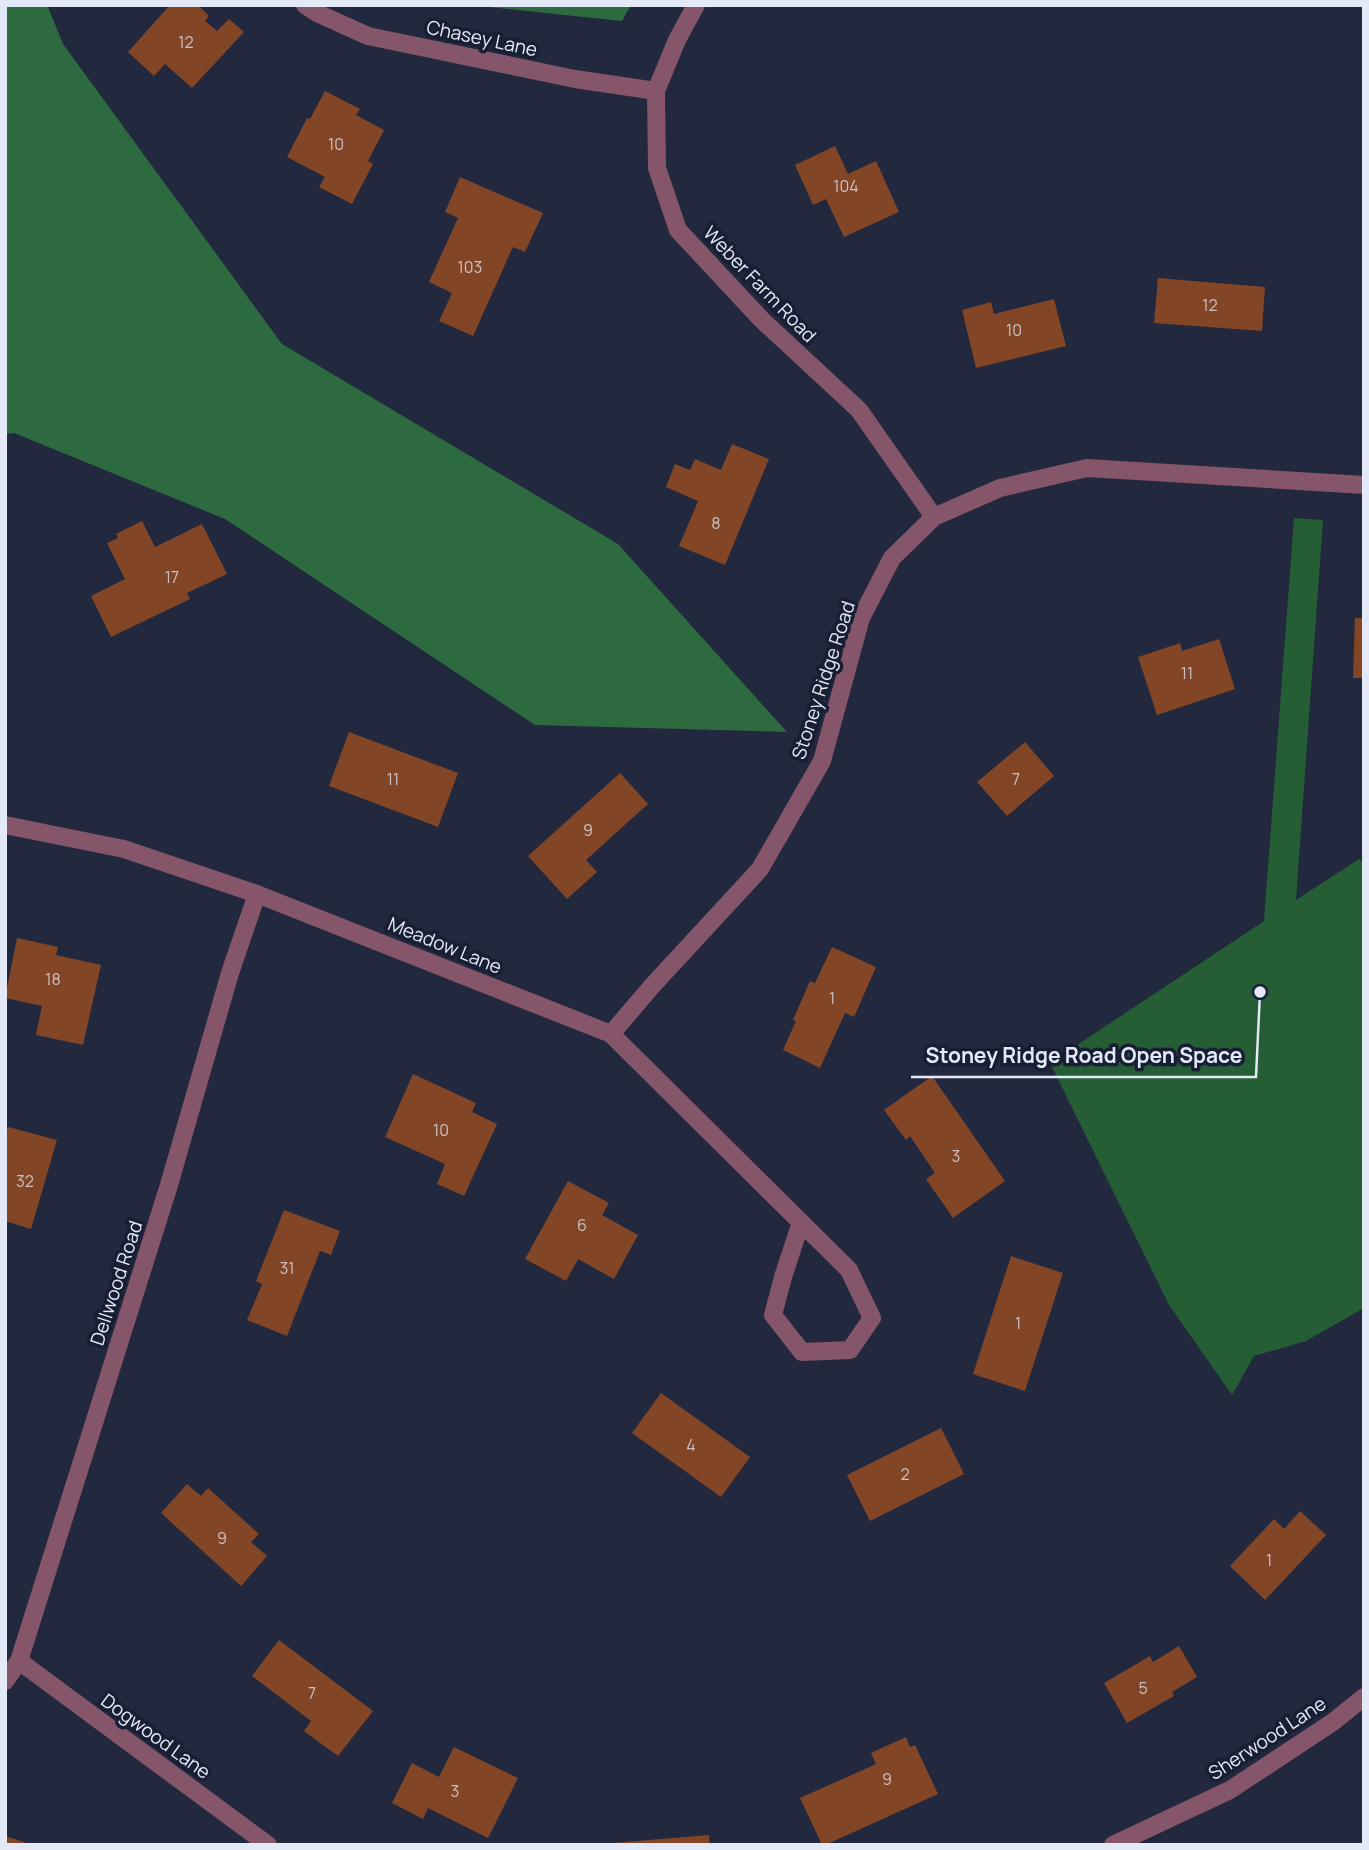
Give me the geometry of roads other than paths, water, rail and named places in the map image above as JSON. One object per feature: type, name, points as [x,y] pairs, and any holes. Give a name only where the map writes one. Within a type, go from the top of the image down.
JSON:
[{"type":"street","name":"Chasey Lane","points":[[305,5],[368,36],[575,79],[656,91]]},
{"type":"street","name":"Weber Farm Road","points":[[696,5],[677,40],[656,91],[657,168],[678,230],[762,320],[859,410],[934,517]]},
{"type":"street","name":"Stoney Ridge Road","points":[[611,1034],[760,869],[822,761],[861,618],[892,558],[934,517],[1000,488],[1087,468],[1364,485]]},
{"type":"street","name":"Meadow Lane","points":[[5,825],[124,849],[257,894],[611,1034],[801,1222],[849,1270],[872,1318],[850,1350],[802,1352],[774,1315],[783,1276],[801,1222]]},
{"type":"street","name":"Dellwood Road","points":[[5,1681],[19,1661],[169,1185],[230,973],[257,894]]},
{"type":"street","name":"Dogwood Lane","points":[[19,1661],[268,1845]]},
{"type":"street","name":"Sherwood Lane","points":[[1113,1845],[1230,1790],[1333,1722],[1364,1697]]},
{"type":"place","name":"Stoney Ridge Road Open Space","points":[[1260,992]]}]
